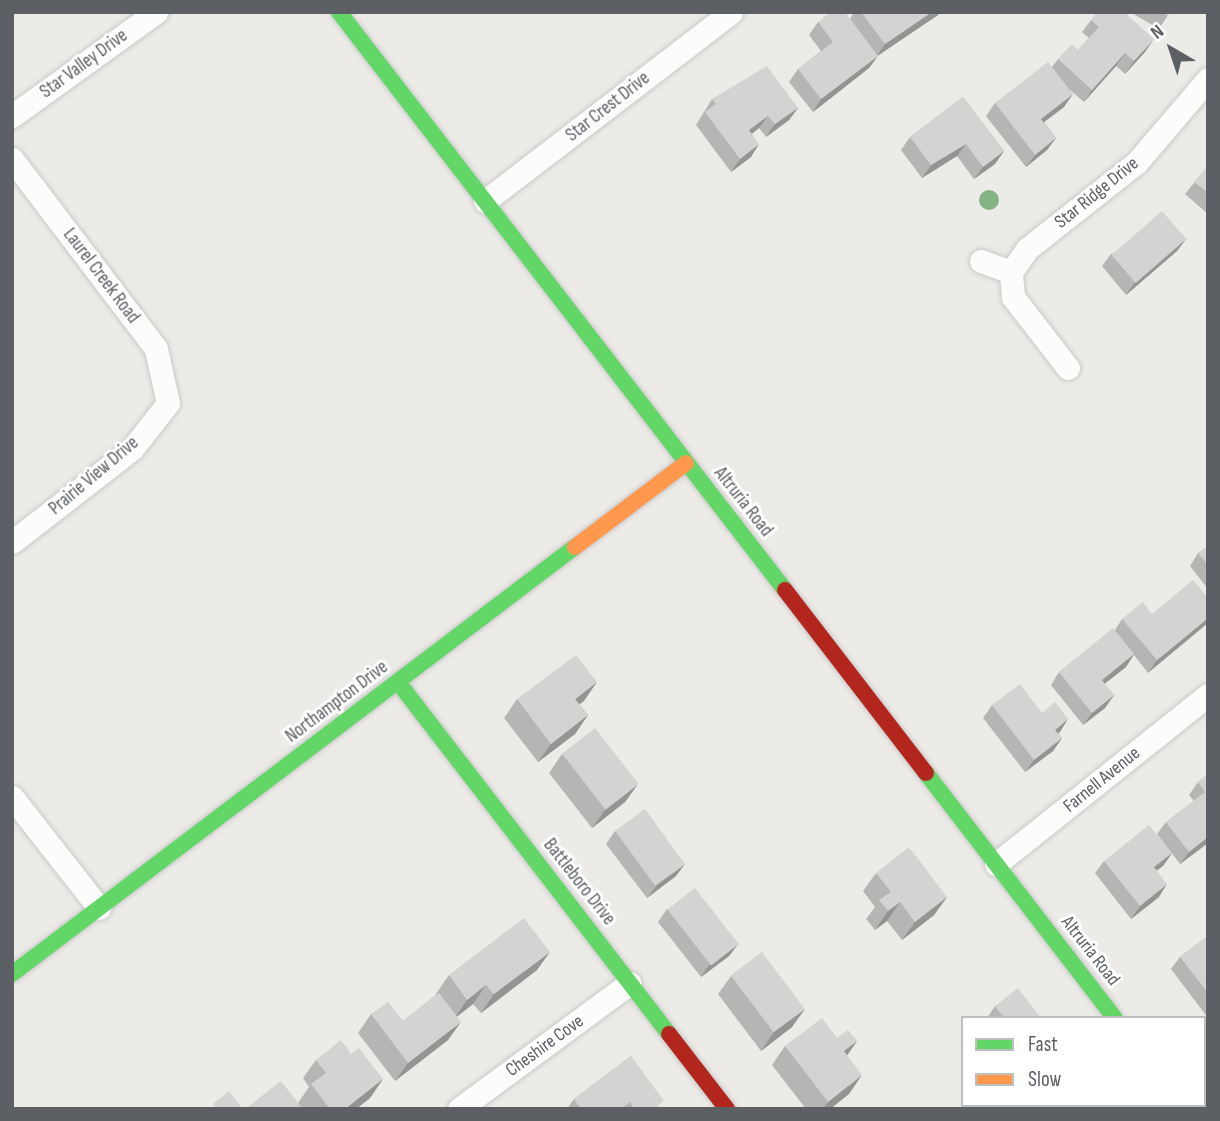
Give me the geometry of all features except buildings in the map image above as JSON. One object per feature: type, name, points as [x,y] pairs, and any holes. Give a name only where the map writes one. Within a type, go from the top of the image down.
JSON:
[{"type":"street","name":"Star Valley Drive","points":[[12,116],[156,12]]},
{"type":"street","name":"Altruria Road","points":[[339,12],[1113,1016]]},
{"type":"street","name":"Star Crest Drive","points":[[485,201],[731,12]]},
{"type":"street","name":"Star Ridge Drive","points":[[1011,272],[1027,249],[1137,162],[1208,79]]},
{"type":"street","name":"Laurel Creek Road","points":[[12,159],[156,349],[168,403]]},
{"type":"street","points":[[981,261],[1011,272],[1013,297],[1068,368]]},
{"type":"street","name":"Prairie View Drive","points":[[12,542],[132,449],[168,403]]},
{"type":"street","name":"Northampton Drive","points":[[12,974],[687,463]]},
{"type":"street","name":"Battleboro Drive","points":[[398,682],[727,1109]]},
{"type":"street","name":"Farnell Avenue","points":[[996,864],[1208,695]]},
{"type":"street","points":[[12,797],[99,908]]},
{"type":"street","name":"Cheshire Cove","points":[[459,1109],[630,983]]},
{"type":"traffic: fast","points":[[339,12],[785,590]]},
{"type":"traffic: fast","points":[[12,974],[575,547]]},
{"type":"traffic: fast","points":[[398,682],[669,1034]]},
{"type":"traffic: fast","points":[[926,773],[1113,1016]]},
{"type":"traffic: slow","points":[[575,547],[686,463]]},
{"type":"traffic: jam","points":[[785,590],[926,773]]},
{"type":"traffic: jam","points":[[669,1034],[727,1109]]}]
